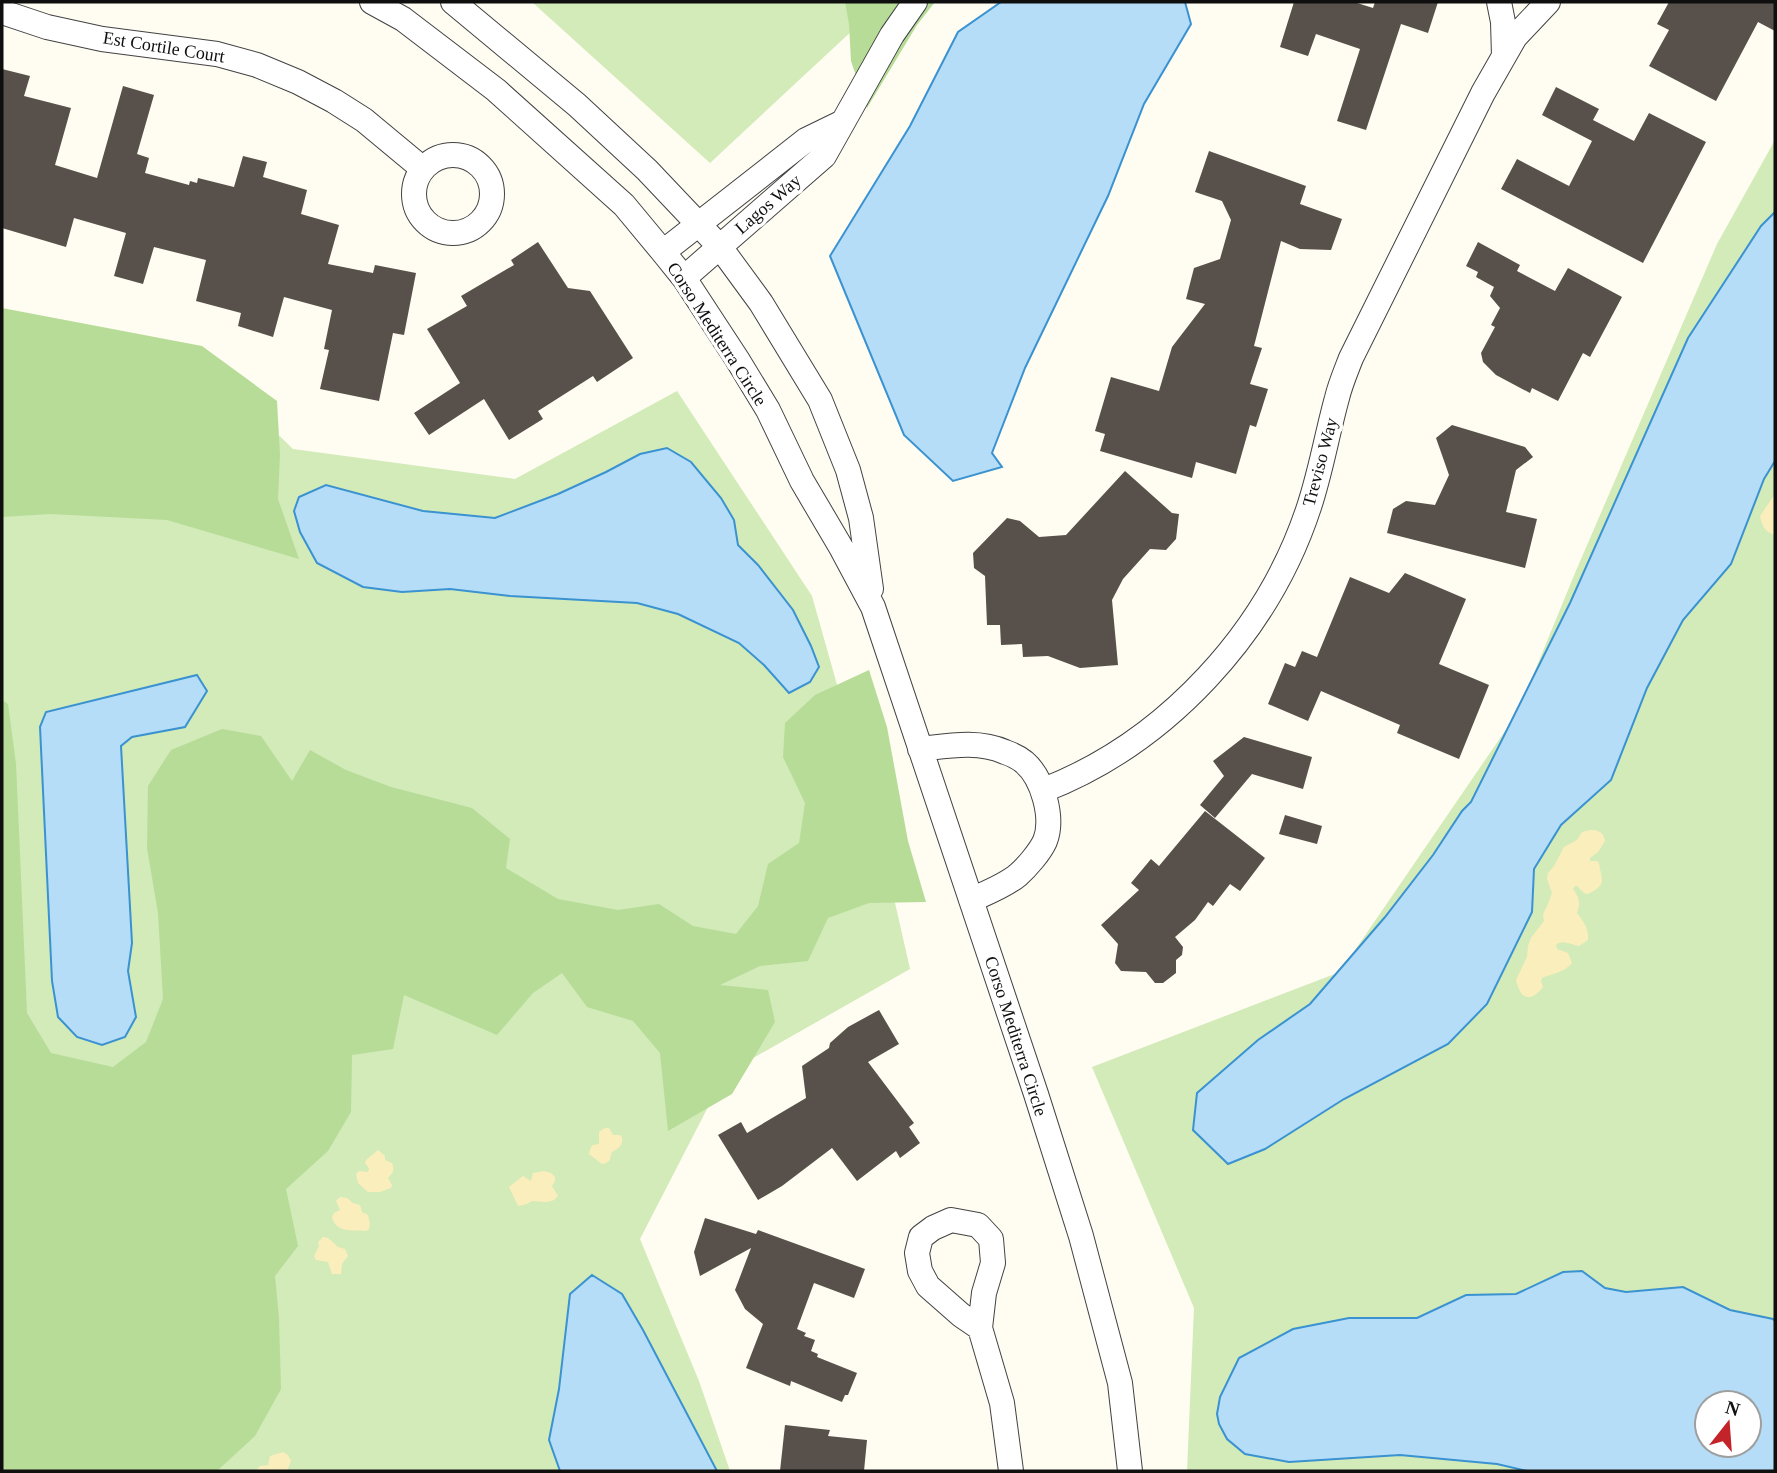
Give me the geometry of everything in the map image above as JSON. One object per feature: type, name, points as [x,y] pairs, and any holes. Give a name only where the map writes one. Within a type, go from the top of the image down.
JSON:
[{"type":"street","name":"Corso Mediterra Circle","points":[[372,2],[402,19],[496,90],[624,205],[663,252],[684,278],[768,410],[802,481],[873,607],[1081,1236],[1120,1383],[1130,1471]]},
{"type":"street","name":"Corso Mediterra Circle","points":[[453,2],[577,105],[647,170],[720,247],[761,303],[820,400],[848,470],[861,519],[873,607]]},
{"type":"street","name":"Lagos Way","points":[[684,278],[824,156],[892,35],[915,2]]},
{"type":"street","name":"Treviso Way","points":[[1499,2],[1503,22],[1504,56]]},
{"type":"street","name":"Treviso Way","points":[[1044,790],[1073,779],[1128,747],[1194,691],[1249,626],[1294,547],[1309,508],[1337,397],[1351,358],[1446,165],[1504,56],[1515,37],[1548,2]]},
{"type":"street","name":"Est Cortile Court","points":[[2,12],[47,27],[102,39],[218,54],[257,65],[298,82],[354,113],[423,169]]},
{"type":"street","name":"Lagos Way","points":[[663,252],[806,140],[843,122]]},
{"type":"street","points":[[920,749],[980,745],[1004,751],[1025,763],[1044,790],[1048,819],[1045,841],[1034,858],[1018,875],[971,900]]},
{"type":"street","points":[[980,1328],[1002,1403],[1011,1471]]},
{"type":"green space","points":[[532,2],[883,2],[710,163]]},
{"type":"green space","points":[[845,2],[935,2],[917,25],[867,108],[851,61]]},
{"type":"green space","points":[[1775,140],[1775,1471],[1187,1471],[1194,1308],[1092,1067],[1340,972],[1518,712],[1717,244]]},
{"type":"green space","points":[[2,308],[202,346],[277,401],[280,455],[278,499],[299,559],[167,520],[50,514],[2,517]]},
{"type":"green space","points":[[2,309],[191,350],[293,449],[515,479],[677,391],[812,596],[881,841],[910,969],[725,1074],[640,1239],[699,1381],[730,1471],[2,1471]]},
{"type":"green space","points":[[869,670],[887,727],[908,841],[926,902],[869,903],[828,918],[808,961],[760,966],[720,985],[768,990],[775,1022],[732,1094],[668,1131],[660,1053],[633,1021],[587,1007],[562,973],[533,993],[497,1035],[404,995],[393,1049],[352,1055],[351,1112],[328,1151],[286,1189],[298,1246],[275,1276],[281,1389],[255,1436],[217,1471],[2,1471],[2,700],[8,704],[16,764],[27,1013],[51,1053],[113,1067],[146,1042],[163,999],[158,913],[147,848],[148,786],[171,750],[222,729],[261,736],[292,781],[310,750],[346,770],[391,787],[472,808],[510,839],[506,868],[558,899],[618,910],[659,904],[693,926],[736,934],[758,906],[768,864],[799,843],[805,803],[783,757],[785,723],[815,695]]},
{"type":"sand","points":[[1775,494],[1775,535],[1764,528],[1760,516]]},
{"type":"sand","points":[[1582,832],[1600,832],[1605,841],[1590,858],[1590,861],[1599,863],[1602,882],[1588,894],[1577,886],[1573,889],[1579,900],[1577,913],[1587,928],[1588,940],[1579,946],[1558,943],[1557,949],[1568,953],[1572,963],[1562,971],[1542,978],[1543,987],[1534,995],[1526,997],[1520,992],[1516,980],[1527,957],[1531,938],[1544,921],[1543,914],[1552,893],[1547,879],[1548,873],[1564,847],[1577,840]]},
{"type":"sand","points":[[609,1128],[613,1135],[620,1135],[622,1140],[620,1146],[612,1152],[609,1161],[602,1164],[589,1154],[593,1145],[599,1144],[599,1132]]},
{"type":"sand","points":[[378,1150],[385,1156],[385,1160],[392,1163],[393,1171],[388,1178],[392,1185],[380,1192],[368,1192],[358,1183],[356,1174],[359,1171],[368,1172],[366,1160]]},
{"type":"sand","points":[[544,1171],[555,1177],[552,1186],[558,1196],[549,1202],[532,1201],[518,1206],[509,1187],[523,1176],[531,1181],[533,1173]]},
{"type":"sand","points":[[340,1197],[360,1205],[362,1212],[368,1215],[369,1229],[350,1230],[337,1226],[332,1217],[340,1210],[336,1201]]},
{"type":"sand","points":[[323,1237],[345,1249],[348,1256],[342,1264],[341,1274],[332,1274],[328,1262],[316,1260],[314,1256],[318,1242]]},
{"type":"sand","points":[[283,1452],[291,1461],[287,1471],[256,1471],[260,1466],[268,1465],[270,1456]]},
{"type":"water","points":[[1001,2],[1185,2],[1191,24],[1144,104],[1108,196],[1025,368],[992,453],[1002,467],[953,481],[904,435],[830,256],[910,126],[958,32]]},
{"type":"water","points":[[1775,212],[1775,461],[1764,479],[1731,564],[1683,620],[1647,688],[1611,780],[1561,825],[1534,869],[1532,912],[1487,1004],[1448,1044],[1344,1099],[1265,1149],[1228,1164],[1193,1130],[1197,1093],[1258,1040],[1310,1004],[1385,917],[1471,802],[1570,603],[1688,338],[1761,226]]},
{"type":"water","points":[[667,448],[691,462],[721,498],[734,520],[738,545],[758,565],[793,610],[819,667],[810,682],[789,693],[764,665],[739,643],[678,614],[637,603],[510,596],[450,589],[402,592],[363,587],[317,563],[300,532],[294,511],[299,497],[326,485],[423,511],[495,518],[558,494],[640,454]]},
{"type":"water","points":[[197,675],[207,691],[185,727],[132,737],[121,746],[132,943],[128,971],[136,1017],[125,1037],[102,1045],[77,1037],[58,1017],[52,981],[40,727],[46,712]]},
{"type":"water","points":[[1582,1271],[1605,1288],[1626,1292],[1683,1287],[1730,1310],[1773,1319],[1775,1471],[1527,1471],[1497,1464],[1400,1455],[1289,1462],[1245,1454],[1227,1439],[1219,1424],[1217,1414],[1220,1397],[1239,1358],[1293,1329],[1349,1318],[1417,1318],[1466,1295],[1516,1294],[1563,1272]]},
{"type":"water","points":[[592,1275],[622,1294],[717,1471],[560,1471],[549,1440],[559,1389],[570,1294]]},
{"type":"building","points":[[1294,2],[1354,2],[1373,8],[1375,2],[1438,2],[1428,33],[1401,24],[1366,130],[1337,121],[1360,49],[1316,34],[1308,56],[1280,47]]},
{"type":"building","points":[[1669,2],[1775,2],[1775,31],[1758,22],[1716,101],[1649,66],[1669,30],[1657,24]]},
{"type":"building","points":[[2,69],[30,76],[24,96],[71,108],[55,165],[97,178],[123,86],[154,95],[137,154],[149,158],[145,173],[189,185],[190,181],[197,183],[198,178],[234,187],[243,156],[267,162],[263,177],[307,190],[301,214],[339,225],[328,264],[373,273],[375,265],[416,273],[404,335],[393,333],[379,401],[320,389],[329,350],[324,349],[332,310],[284,297],[273,337],[238,326],[241,313],[196,301],[206,260],[154,247],[143,284],[114,276],[126,233],[74,218],[66,247],[2,228]]},
{"type":"building","points":[[1556,87],[1599,109],[1593,120],[1634,141],[1649,113],[1706,142],[1643,263],[1501,189],[1517,159],[1569,186],[1592,141],[1542,115]]},
{"type":"building","points":[[1209,151],[1306,186],[1300,204],[1342,219],[1331,250],[1300,249],[1281,241],[1254,346],[1262,348],[1250,384],[1268,389],[1256,427],[1250,425],[1236,474],[1196,462],[1192,478],[1100,451],[1105,434],[1095,431],[1111,377],[1159,391],[1172,347],[1205,304],[1186,299],[1194,268],[1220,259],[1231,220],[1222,201],[1195,192]]},
{"type":"building","points":[[538,242],[568,288],[590,291],[633,358],[597,382],[593,376],[538,411],[543,419],[509,440],[484,399],[429,435],[414,413],[460,383],[427,329],[467,306],[461,296],[514,265],[511,260]]},
{"type":"building","points":[[1478,242],[1520,265],[1517,271],[1555,291],[1568,268],[1622,297],[1590,357],[1583,353],[1558,401],[1532,388],[1530,393],[1496,375],[1483,362],[1481,353],[1495,327],[1491,325],[1500,308],[1490,296],[1494,287],[1476,277],[1478,272],[1466,266]]},
{"type":"building","points":[[1452,425],[1525,447],[1533,457],[1516,470],[1506,512],[1537,519],[1525,568],[1387,533],[1393,509],[1406,501],[1435,505],[1449,475],[1436,438]]},
{"type":"building","points":[[1125,471],[1172,513],[1179,514],[1176,539],[1166,550],[1150,549],[1123,579],[1112,600],[1118,665],[1080,668],[1048,656],[1023,657],[1022,644],[1001,645],[1000,625],[987,625],[985,576],[974,568],[973,553],[1007,518],[1020,521],[1039,537],[1066,535]]},
{"type":"building","points":[[1405,573],[1466,599],[1439,664],[1489,685],[1459,759],[1397,733],[1400,725],[1321,691],[1308,721],[1268,704],[1285,663],[1295,667],[1302,651],[1317,657],[1350,577],[1389,593]]},
{"type":"building","points":[[1244,737],[1312,757],[1303,789],[1252,774],[1215,818],[1200,805],[1224,776],[1213,761]]},
{"type":"building","points":[[1205,811],[1265,858],[1240,891],[1230,884],[1213,906],[1208,902],[1195,920],[1175,937],[1183,947],[1182,955],[1176,960],[1176,973],[1163,983],[1155,983],[1146,972],[1121,971],[1115,963],[1118,944],[1101,925],[1139,890],[1131,883],[1151,859],[1159,866]]},
{"type":"building","points":[[1285,815],[1322,826],[1317,844],[1279,834]]},
{"type":"building","points":[[879,1010],[899,1044],[868,1062],[914,1123],[909,1127],[920,1143],[900,1158],[896,1151],[857,1181],[832,1148],[782,1186],[758,1200],[718,1135],[741,1122],[747,1133],[806,1098],[802,1066],[829,1048],[830,1043],[848,1027]]},
{"type":"building","points":[[705,1218],[756,1234],[758,1230],[865,1269],[854,1298],[814,1283],[797,1329],[806,1333],[804,1336],[815,1340],[811,1351],[818,1354],[817,1357],[857,1373],[848,1395],[845,1395],[842,1402],[791,1381],[790,1386],[746,1368],[763,1324],[745,1309],[735,1290],[751,1248],[700,1276],[694,1252]]},
{"type":"building","points":[[785,1425],[830,1430],[828,1436],[867,1440],[864,1471],[780,1471]]}]
